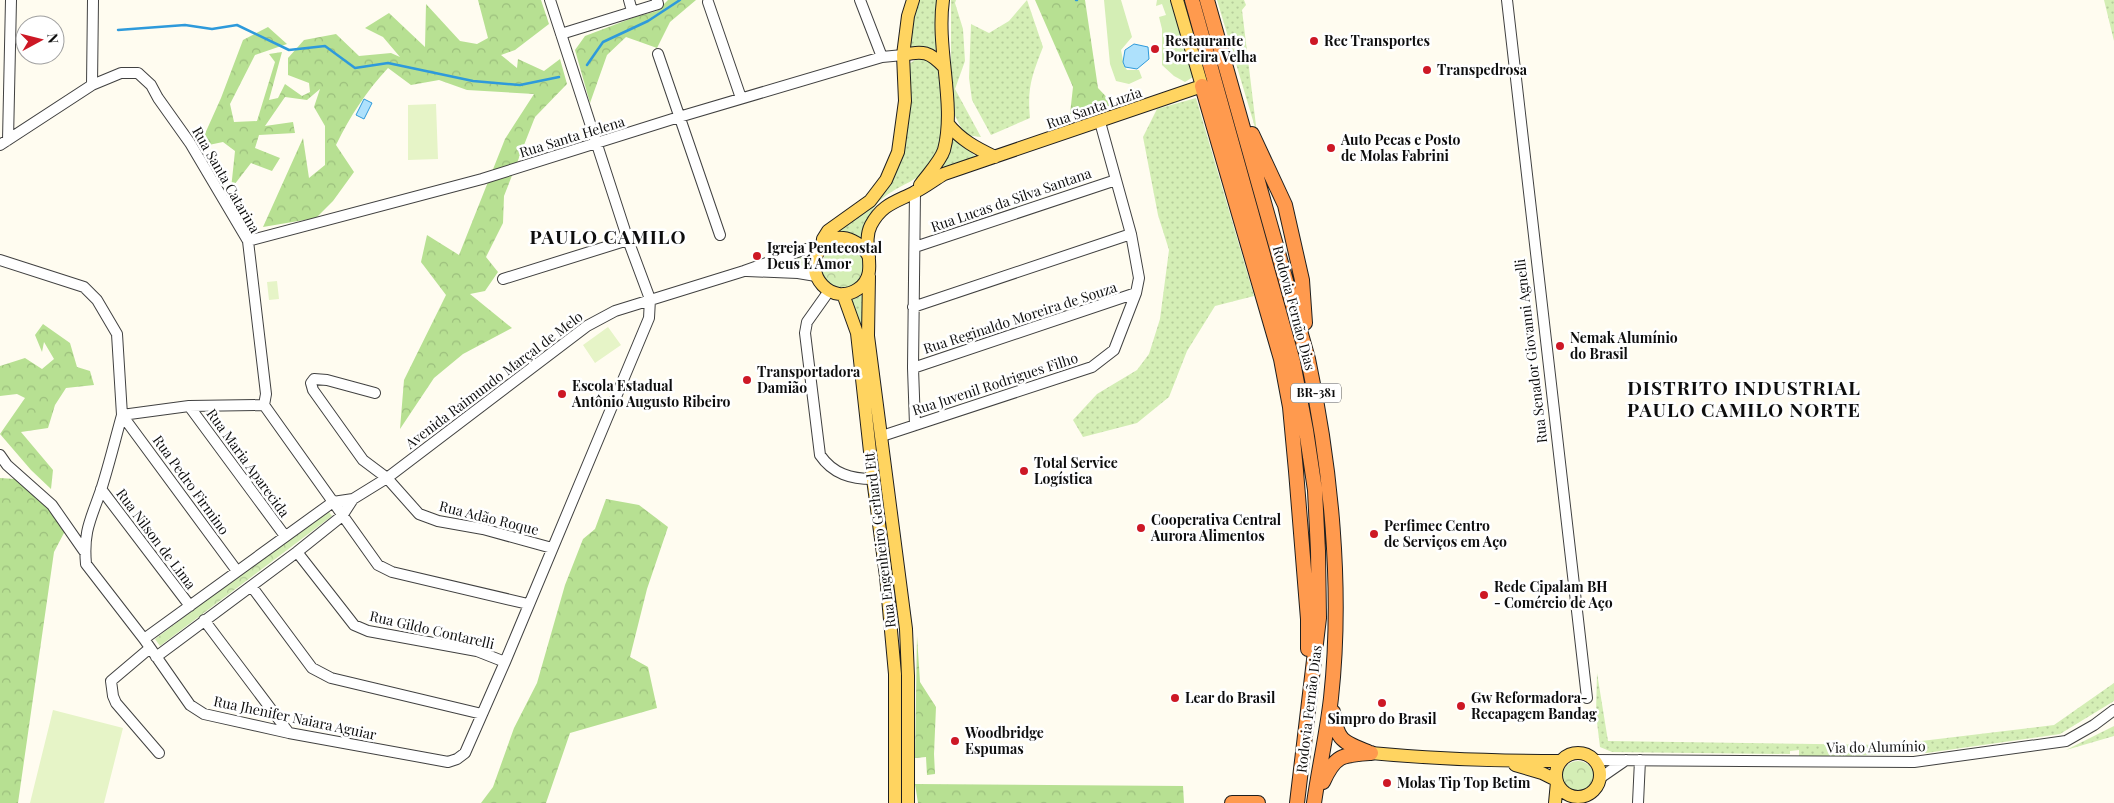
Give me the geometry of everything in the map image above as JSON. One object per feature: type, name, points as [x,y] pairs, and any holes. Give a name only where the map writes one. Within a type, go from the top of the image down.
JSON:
[{"type":"highway","name":"Rodovia Fernão Dias","points":[[1192,0],[1293,362],[1306,430],[1314,490],[1318,552],[1319,618],[1311,698],[1297,803]]},
{"type":"highway","name":"Rodovia Fernão Dias","points":[[1207,0],[1308,358],[1321,418],[1330,496],[1335,612],[1331,698],[1315,801]]},
{"type":"highway","name":"BR-381","points":[[1202,86],[1281,359],[1290,407],[1308,620],[1311,698]]},
{"type":"highway","points":[[1331,698],[1336,731],[1343,740],[1371,753]]},
{"type":"highway","points":[[1315,801],[1331,764],[1340,758],[1353,754],[1371,753]]},
{"type":"highway","points":[[1232,803],[1258,803]]},
{"type":"main road","points":[[819,250],[836,238],[844,238],[859,244],[869,257],[869,275],[859,289],[843,294],[829,291],[816,276],[814,260],[828,231],[870,201],[886,180],[898,152],[905,101],[904,55],[908,16],[914,0]]},
{"type":"main road","points":[[915,192],[943,152],[948,124],[941,19],[943,0]]},
{"type":"main road","name":"BR-381","points":[[1177,0],[1202,86]]},
{"type":"main road","points":[[904,55],[921,52],[929,54],[944,68]]},
{"type":"main road","name":"Rua Santa Luzia","points":[[869,257],[868,238],[870,226],[888,204],[915,192],[944,174],[1202,86]]},
{"type":"main road","points":[[948,124],[958,137],[995,157]]},
{"type":"main road","name":"Rua Engenheiro Gerhard Ett","points":[[869,275],[868,336],[906,629],[908,803]]},
{"type":"main road","name":"Rua Engenheiro Gerhard Ett","points":[[843,294],[858,334],[873,479],[886,576],[895,674],[895,803]]},
{"type":"main road","points":[[891,632],[906,629]]},
{"type":"main road","points":[[1503,761],[1542,773],[1556,781],[1565,799],[1589,794],[1594,790],[1600,778],[1600,772],[1595,760],[1588,755],[1575,752],[1560,761],[1556,770],[1556,781],[1555,803]]},
{"type":"main road","points":[[1371,753],[1430,759],[1560,761]]},
{"type":"street","points":[[4,142],[11,0]]},
{"type":"street","points":[[4,142],[92,85],[93,0]]},
{"type":"street","points":[[550,0],[628,240],[650,299]]},
{"type":"street","points":[[629,0],[632,11]]},
{"type":"street","points":[[860,0],[882,57]]},
{"type":"street","name":"Rua Senador Giovanni Agnelli","points":[[1507,0],[1587,698]]},
{"type":"street","points":[[561,34],[658,2]]},
{"type":"street","points":[[708,2],[741,98]]},
{"type":"street","points":[[658,54],[720,234]]},
{"type":"street","name":"Rua Santa Helena","points":[[248,242],[482,179],[741,98],[882,57],[904,55]]},
{"type":"street","name":"Rua Santa Catarina","points":[[92,85],[121,73],[138,73],[151,85],[190,143],[248,242],[266,394],[264,405]]},
{"type":"street","name":"Rua Juvenil Rodrigues Filho","points":[[882,436],[1092,367],[1114,350],[1136,293],[1139,278],[1131,234],[1100,122]]},
{"type":"street","name":"Rua Lucas da Silva Santana","points":[[915,247],[1116,180]]},
{"type":"street","points":[[915,192],[912,368],[915,425]]},
{"type":"street","points":[[913,307],[1131,234]]},
{"type":"street","points":[[503,279],[628,240]]},
{"type":"street","name":"Avenida Raimundo Marçal de Melo","points":[[159,753],[116,703],[111,681],[147,644],[190,606],[333,502],[353,499],[387,478],[587,326],[615,311],[650,299],[744,271],[806,249],[819,250]]},
{"type":"street","points":[[0,260],[84,287],[97,300],[117,334],[122,415],[189,406],[264,405],[378,566],[392,572],[528,604]]},
{"type":"street","name":"Avenida Raimundo Marçal de Melo","points":[[744,271],[798,273],[816,276]]},
{"type":"street","points":[[829,291],[807,322],[806,333],[820,455],[828,466],[837,472],[859,479],[873,479]]},
{"type":"street","name":"Rua Reginaldo Moreira de Souza","points":[[912,368],[1136,293]]},
{"type":"street","name":"Rua Jhenifer Naiara Aguiar","points":[[122,415],[101,489],[87,526],[84,551],[86,564],[147,644],[190,706],[204,714],[289,733],[448,762],[457,759],[465,753],[505,662],[649,318],[650,299]]},
{"type":"street","name":"Rua Adão Roque","points":[[375,393],[326,380],[314,379],[311,384],[363,460],[387,478],[419,514],[438,521],[483,529],[552,548]]},
{"type":"street","name":"Rua Maria Aparecida","points":[[189,406],[285,536]]},
{"type":"street","name":"Rua Pedro Firmino","points":[[122,415],[237,571]]},
{"type":"street","points":[[0,455],[8,466],[52,505],[84,551]]},
{"type":"street","name":"Rua Nilson de Lima","points":[[101,489],[190,606]]},
{"type":"street","name":"Avenida Raimundo Marçal de Melo","points":[[156,658],[204,620],[252,587],[342,516],[353,499]]},
{"type":"street","name":"Rua Gildo Contarelli","points":[[297,552],[354,625],[368,631],[477,651],[505,662]]},
{"type":"street","points":[[252,587],[312,668],[331,678],[482,714]]},
{"type":"street","points":[[204,620],[289,733]]},
{"type":"street","name":"Via do Alumínio","points":[[1595,760],[1914,762],[2066,741],[2094,725],[2114,710]]},
{"type":"street","points":[[1600,778],[1627,759]]},
{"type":"street","points":[[1638,803],[1640,760]]},
{"type":"green space","points":[[478,0],[541,0],[549,24],[515,50],[501,55],[517,68],[518,59],[544,71],[560,59],[567,84],[535,117],[504,196],[503,223],[486,257],[498,272],[485,291],[470,294],[512,328],[463,354],[434,378],[400,429],[404,380],[446,295],[421,262],[427,235],[459,255],[505,139],[534,94],[467,90],[439,80],[411,85],[388,68],[359,105],[336,145],[354,172],[333,201],[316,218],[263,227],[303,138],[309,178],[325,165],[325,126],[314,107],[320,89],[307,100],[285,97],[265,126],[293,122],[295,133],[259,135],[255,148],[280,158],[272,171],[251,163],[231,189],[235,151],[223,142],[199,147],[221,98],[243,40],[268,27],[287,44],[255,55],[230,104],[234,122],[257,121],[275,62],[269,54],[282,52],[269,100],[278,98],[285,84],[302,96],[310,92],[309,83],[288,75],[288,58],[304,40],[336,34],[359,56],[391,53],[400,57],[383,37],[365,28],[389,13],[425,47],[426,4],[460,41],[477,44],[488,38]]},
{"type":"green space","points":[[668,0],[696,0],[670,22],[657,48],[626,37],[607,55],[590,103],[575,50],[585,36],[635,17],[657,11]]},
{"type":"green space","points":[[920,0],[937,0],[939,54],[908,50],[912,19]]},
{"type":"green space","points":[[951,0],[956,0],[955,3],[963,29],[965,61],[955,89],[981,137],[965,135],[955,116],[951,71]]},
{"type":"green space","points":[[1027,0],[1043,47],[1031,82],[1029,98],[1030,118],[991,135],[972,100],[969,78],[971,24],[989,33],[1009,21]]},
{"type":"green space","points":[[1035,0],[1085,0],[1098,88],[1115,106],[1070,114],[1073,87]]},
{"type":"green space","points":[[1104,0],[1121,0],[1132,37],[1121,50],[1124,66],[1127,70],[1139,70],[1142,78],[1129,84],[1116,81],[1110,64]]},
{"type":"green space","points":[[1157,0],[1172,0],[1193,77],[1185,82],[1174,76],[1162,65],[1162,29],[1159,17],[1166,15],[1162,4],[1156,6]]},
{"type":"green space","points":[[1217,0],[1244,0],[1246,5],[1242,10],[1257,134]]},
{"type":"green space","points":[[2104,0],[2114,0],[2114,41]]},
{"type":"green space","points":[[925,57],[940,70],[943,135],[938,155],[926,171],[891,192],[876,205],[863,237],[831,236],[886,188],[909,64],[918,58]]},
{"type":"green space","points":[[1196,98],[1254,296],[1215,306],[1187,351],[1169,397],[1137,423],[1083,437],[1073,420],[1097,394],[1137,370],[1149,354],[1160,319],[1169,250],[1158,215],[1143,137],[1157,109]]},
{"type":"green space","points":[[436,104],[438,159],[408,160],[408,105]]},
{"type":"green space","points":[[954,138],[980,160],[940,172]]},
{"type":"green space","points":[[840,246],[851,247],[858,252],[867,268],[857,289],[828,288],[820,266],[826,253]]},
{"type":"green space","points":[[802,255],[813,273],[762,270]]},
{"type":"green space","points":[[277,281],[279,299],[269,300],[267,282]]},
{"type":"green space","points":[[866,293],[895,563],[890,563],[871,405],[846,299],[854,299]]},
{"type":"green space","points":[[43,324],[70,343],[77,367],[90,371],[94,385],[66,388],[55,405],[48,428],[21,432],[53,470],[51,489],[31,470],[0,434],[25,398],[17,394],[0,396],[0,366],[25,358],[42,369],[54,359],[44,342],[42,352],[35,335]]},
{"type":"green space","points":[[608,327],[621,345],[595,363],[583,345]]},
{"type":"green space","points":[[0,478],[15,479],[40,498],[65,531],[54,552],[18,803],[0,803]]},
{"type":"green space","points":[[606,499],[639,505],[668,527],[647,589],[630,657],[648,667],[657,708],[570,733],[546,803],[481,803],[493,787],[514,728],[537,683],[565,585],[583,539],[595,529]]},
{"type":"green space","points":[[327,509],[332,516],[160,646],[155,639]]},
{"type":"green space","points":[[917,636],[920,682],[936,707],[935,774],[927,775],[926,757],[915,758]]},
{"type":"green space","points":[[1597,673],[1608,741],[1888,745],[2054,725],[2114,683],[2114,701],[2060,734],[1926,753],[1816,757],[1799,756],[1799,750],[1790,751],[1790,754],[1612,752],[1600,747],[1596,714]]},
{"type":"green space","points":[[53,710],[123,728],[104,803],[30,803]]},
{"type":"green space","points":[[2114,726],[2114,736],[2066,750]]},
{"type":"green space","points":[[1578,761],[1584,762],[1589,766],[1593,771],[1593,783],[1589,788],[1584,792],[1578,793],[1572,792],[1567,788],[1563,783],[1562,777],[1563,771],[1567,766],[1572,762]]},
{"type":"green space","points":[[915,784],[1183,786],[1184,803],[918,803]]},
{"type":"water","points":[[1134,44],[1148,47],[1149,59],[1137,69],[1125,67],[1123,62],[1125,50]]},
{"type":"water","points":[[364,99],[372,103],[364,119],[356,115]]},
{"type":"waterway","points":[[587,65],[603,42],[648,21],[680,0]]},
{"type":"waterway","points":[[118,30],[185,25],[212,29],[237,25],[289,50],[325,46],[355,68],[388,63],[473,81],[520,85],[559,77]]},
{"type":"place","name":"Rec Transportes","points":[[1314,41]]},
{"type":"place","name":"Restaurante Porteira Velha","points":[[1155,49]]},
{"type":"place","name":"Transpedrosa","points":[[1427,70]]},
{"type":"place","name":"Auto Pecas e Posto de Molas Fabrini","points":[[1331,148]]},
{"type":"place","name":"Igreja Pentecostal Deus É Amor","points":[[757,256]]},
{"type":"place","name":"Nemak Alumínio do Brasil","points":[[1560,346]]},
{"type":"place","name":"Transportadora Damião","points":[[747,380]]},
{"type":"place","name":"Escola Estadual Antônio Augusto Ribeiro","points":[[562,394]]},
{"type":"place","name":"Total Service Logística","points":[[1024,471]]},
{"type":"place","name":"Cooperativa Central Aurora Alimentos","points":[[1141,528]]},
{"type":"place","name":"Perfimec Centro de Serviços em Aço","points":[[1374,534]]},
{"type":"place","name":"Rede Cipalam BH - Comércio de Aço","points":[[1484,595]]},
{"type":"place","name":"Lear do Brasil","points":[[1175,698]]},
{"type":"place","name":"Simpro do Brasil","points":[[1382,703]]},
{"type":"place","name":"Gw Reformadora- Recapagem Bandag","points":[[1461,706]]},
{"type":"place","name":"Woodbridge Espumas","points":[[955,741]]},
{"type":"place","name":"Molas Tip Top Betim","points":[[1387,783]]},
{"type":"district","name":"PAULO CAMILO","points":[[608,237]]},
{"type":"district","name":"DISTRITO INDUSTRIAL PAULO CAMILO NORTE","points":[[1744,399]]}]
